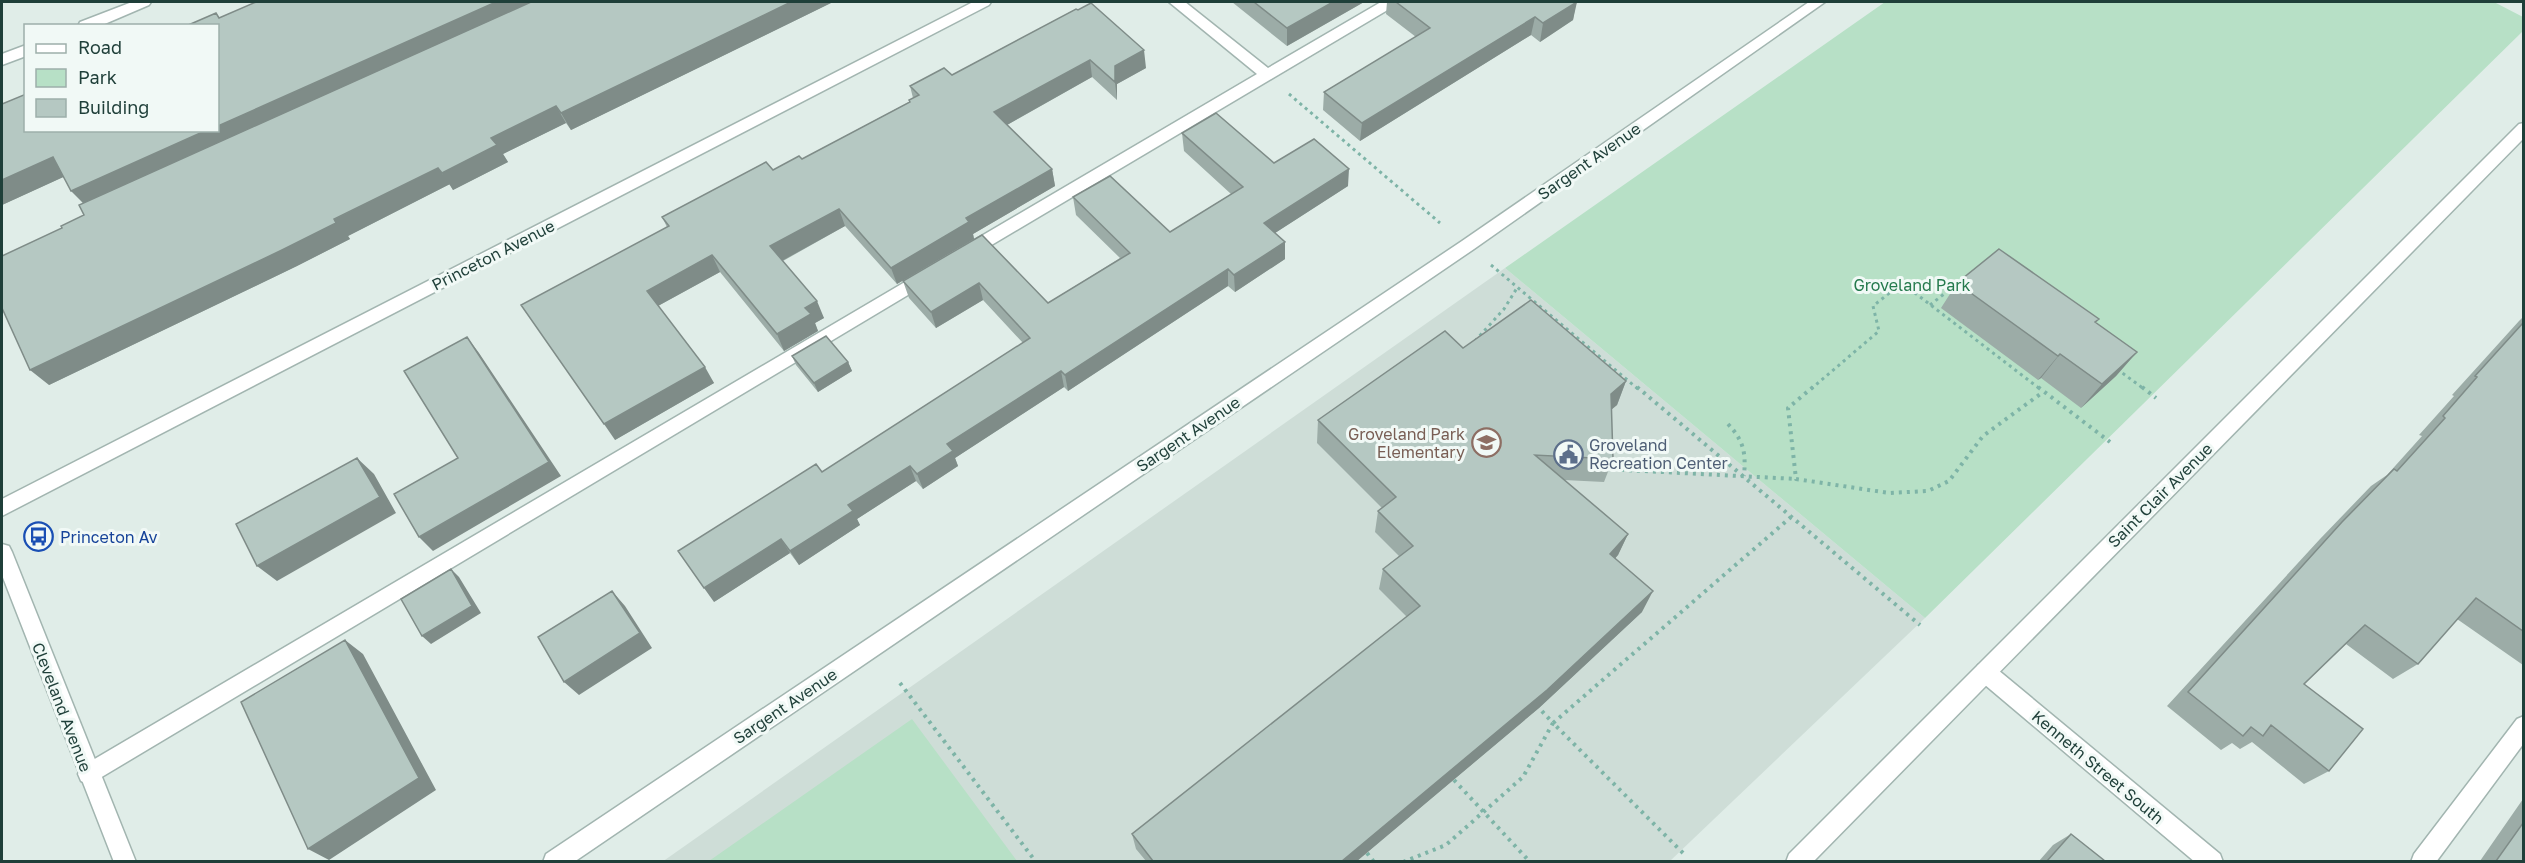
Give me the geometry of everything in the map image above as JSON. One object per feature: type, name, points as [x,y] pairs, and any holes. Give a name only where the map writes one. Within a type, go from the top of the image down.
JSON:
[{"type":"street","points":[[90,24],[144,2]]},
{"type":"street","name":"Princeton Avenue","points":[[2,508],[984,2]]},
{"type":"street","points":[[1176,2],[1266,74]]},
{"type":"street","points":[[88,774],[1391,2]]},
{"type":"street","name":"Sargent Avenue","points":[[554,861],[1458,252],[1818,2]]},
{"type":"street","points":[[2,60],[24,51]]},
{"type":"street","name":"Saint Clair Avenue","points":[[1797,861],[2523,128]]},
{"type":"street","name":"Cleveland Avenue","points":[[2,552],[88,774],[125,861]]},
{"type":"street","name":"Kenneth Street South","points":[[1985,672],[2212,861]]},
{"type":"street","points":[[2422,861],[2523,726]]},
{"type":"path","points":[[1313,114],[1440,223]]},
{"type":"path","points":[[1495,269],[1920,625]]},
{"type":"path","points":[[1930,305],[1963,279]]},
{"type":"path","points":[[1796,479],[1788,408],[1879,331],[1873,306],[1902,283],[2110,442]]},
{"type":"path","points":[[1469,347],[1504,309],[1517,288]]},
{"type":"path","points":[[2116,369],[2156,398]]},
{"type":"path","points":[[1604,469],[1796,479],[1889,492],[1928,491],[1950,481],[1983,436],[2043,392]]},
{"type":"path","points":[[1728,424],[1744,439],[1746,456],[1744,477]]},
{"type":"path","points":[[1403,861],[1446,845],[1522,777],[1553,723],[1791,517]]},
{"type":"path","points":[[900,683],[1036,861]]},
{"type":"path","points":[[1539,708],[1683,853]]},
{"type":"path","points":[[1454,780],[1530,861]]},
{"type":"path","points":[[1367,853],[1374,861]]},
{"type":"shaded area","name":"Groveland Park Elementary","points":[[1505,268],[1925,618],[1670,861],[662,862]]},
{"type":"green space","name":"Groveland Park","points":[[1885,2],[2494,2],[2523,17],[2523,31],[1925,618],[1505,268]]},
{"type":"green space","points":[[912,719],[1017,861],[709,861]]},
{"type":"building","points":[[256,2],[496,2],[219,126],[219,24],[191,24],[216,13],[219,18]]},
{"type":"building","points":[[531,2],[791,2],[561,113],[556,106],[491,138],[497,145],[442,173],[438,168],[334,219],[336,223],[282,250],[30,370],[2,308],[2,256],[84,215],[79,205]]},
{"type":"building","points":[[1254,2],[1333,2],[1287,28]]},
{"type":"building","points":[[1396,2],[1577,2],[1543,23],[1535,17],[1362,123],[1324,92],[1430,28]]},
{"type":"building","points":[[1091,3],[1144,50],[1115,66],[1115,82],[1090,60],[994,112],[1052,169],[966,218],[969,222],[891,268],[839,209],[770,246],[817,301],[805,308],[811,314],[777,334],[712,255],[647,291],[705,367],[604,424],[521,305],[669,226],[662,217],[766,162],[773,170],[799,156],[802,159],[910,102],[909,100],[919,95],[910,86],[944,68],[952,75]]},
{"type":"building","points":[[24,95],[24,132],[203,132],[71,191],[53,157],[2,180],[2,104]]},
{"type":"building","points":[[1216,113],[1274,163],[1314,139],[1349,169],[1264,223],[1285,242],[1234,275],[1228,269],[1065,375],[1061,371],[947,444],[953,451],[917,474],[910,466],[848,505],[853,511],[790,551],[781,539],[704,588],[678,551],[816,464],[822,472],[1030,338],[979,283],[931,312],[903,281],[982,235],[1048,303],[1130,253],[1073,197],[1110,176],[1170,232],[1243,187],[1182,133]]},
{"type":"building","points":[[1999,249],[2099,319],[2095,322],[2137,352],[2102,384],[2060,354],[2058,356],[1957,283]]},
{"type":"building","name":"Groveland Park Elementary","points":[[1531,300],[1626,381],[1611,394],[1613,459],[1535,455],[1628,534],[1610,554],[1653,591],[1547,690],[1342,861],[1153,861],[1132,834],[1420,606],[1383,569],[1413,546],[1378,511],[1396,497],[1318,420],[1445,331],[1463,348]]},
{"type":"building","points":[[2523,323],[2523,631],[2476,598],[2418,664],[2365,625],[2304,684],[2363,729],[2329,771],[2271,725],[2263,736],[2251,727],[2243,736],[2188,692],[2342,522],[2394,469],[2397,471],[2445,418],[2443,416],[2477,377],[2475,376]]},
{"type":"building","points":[[826,336],[848,362],[814,383],[792,356]]},
{"type":"building","points":[[467,337],[549,462],[419,537],[394,494],[458,458],[404,371]]},
{"type":"building","points":[[357,458],[380,497],[257,566],[236,524]]},
{"type":"building","points":[[451,569],[472,606],[422,636],[401,599]]},
{"type":"building","points":[[612,591],[640,633],[564,682],[538,637]]},
{"type":"building","points":[[345,640],[419,778],[308,849],[241,702]]},
{"type":"building","points":[[2523,823],[2523,861],[2496,861]]},
{"type":"building","points":[[2071,834],[2105,861],[2047,861]]},
{"type":"place","name":"Groveland Park Elementary","points":[[1486,443]]},
{"type":"place","name":"Groveland Recreation Center","points":[[1568,454]]},
{"type":"place","name":"Princeton Av","points":[[39,537]]}]
